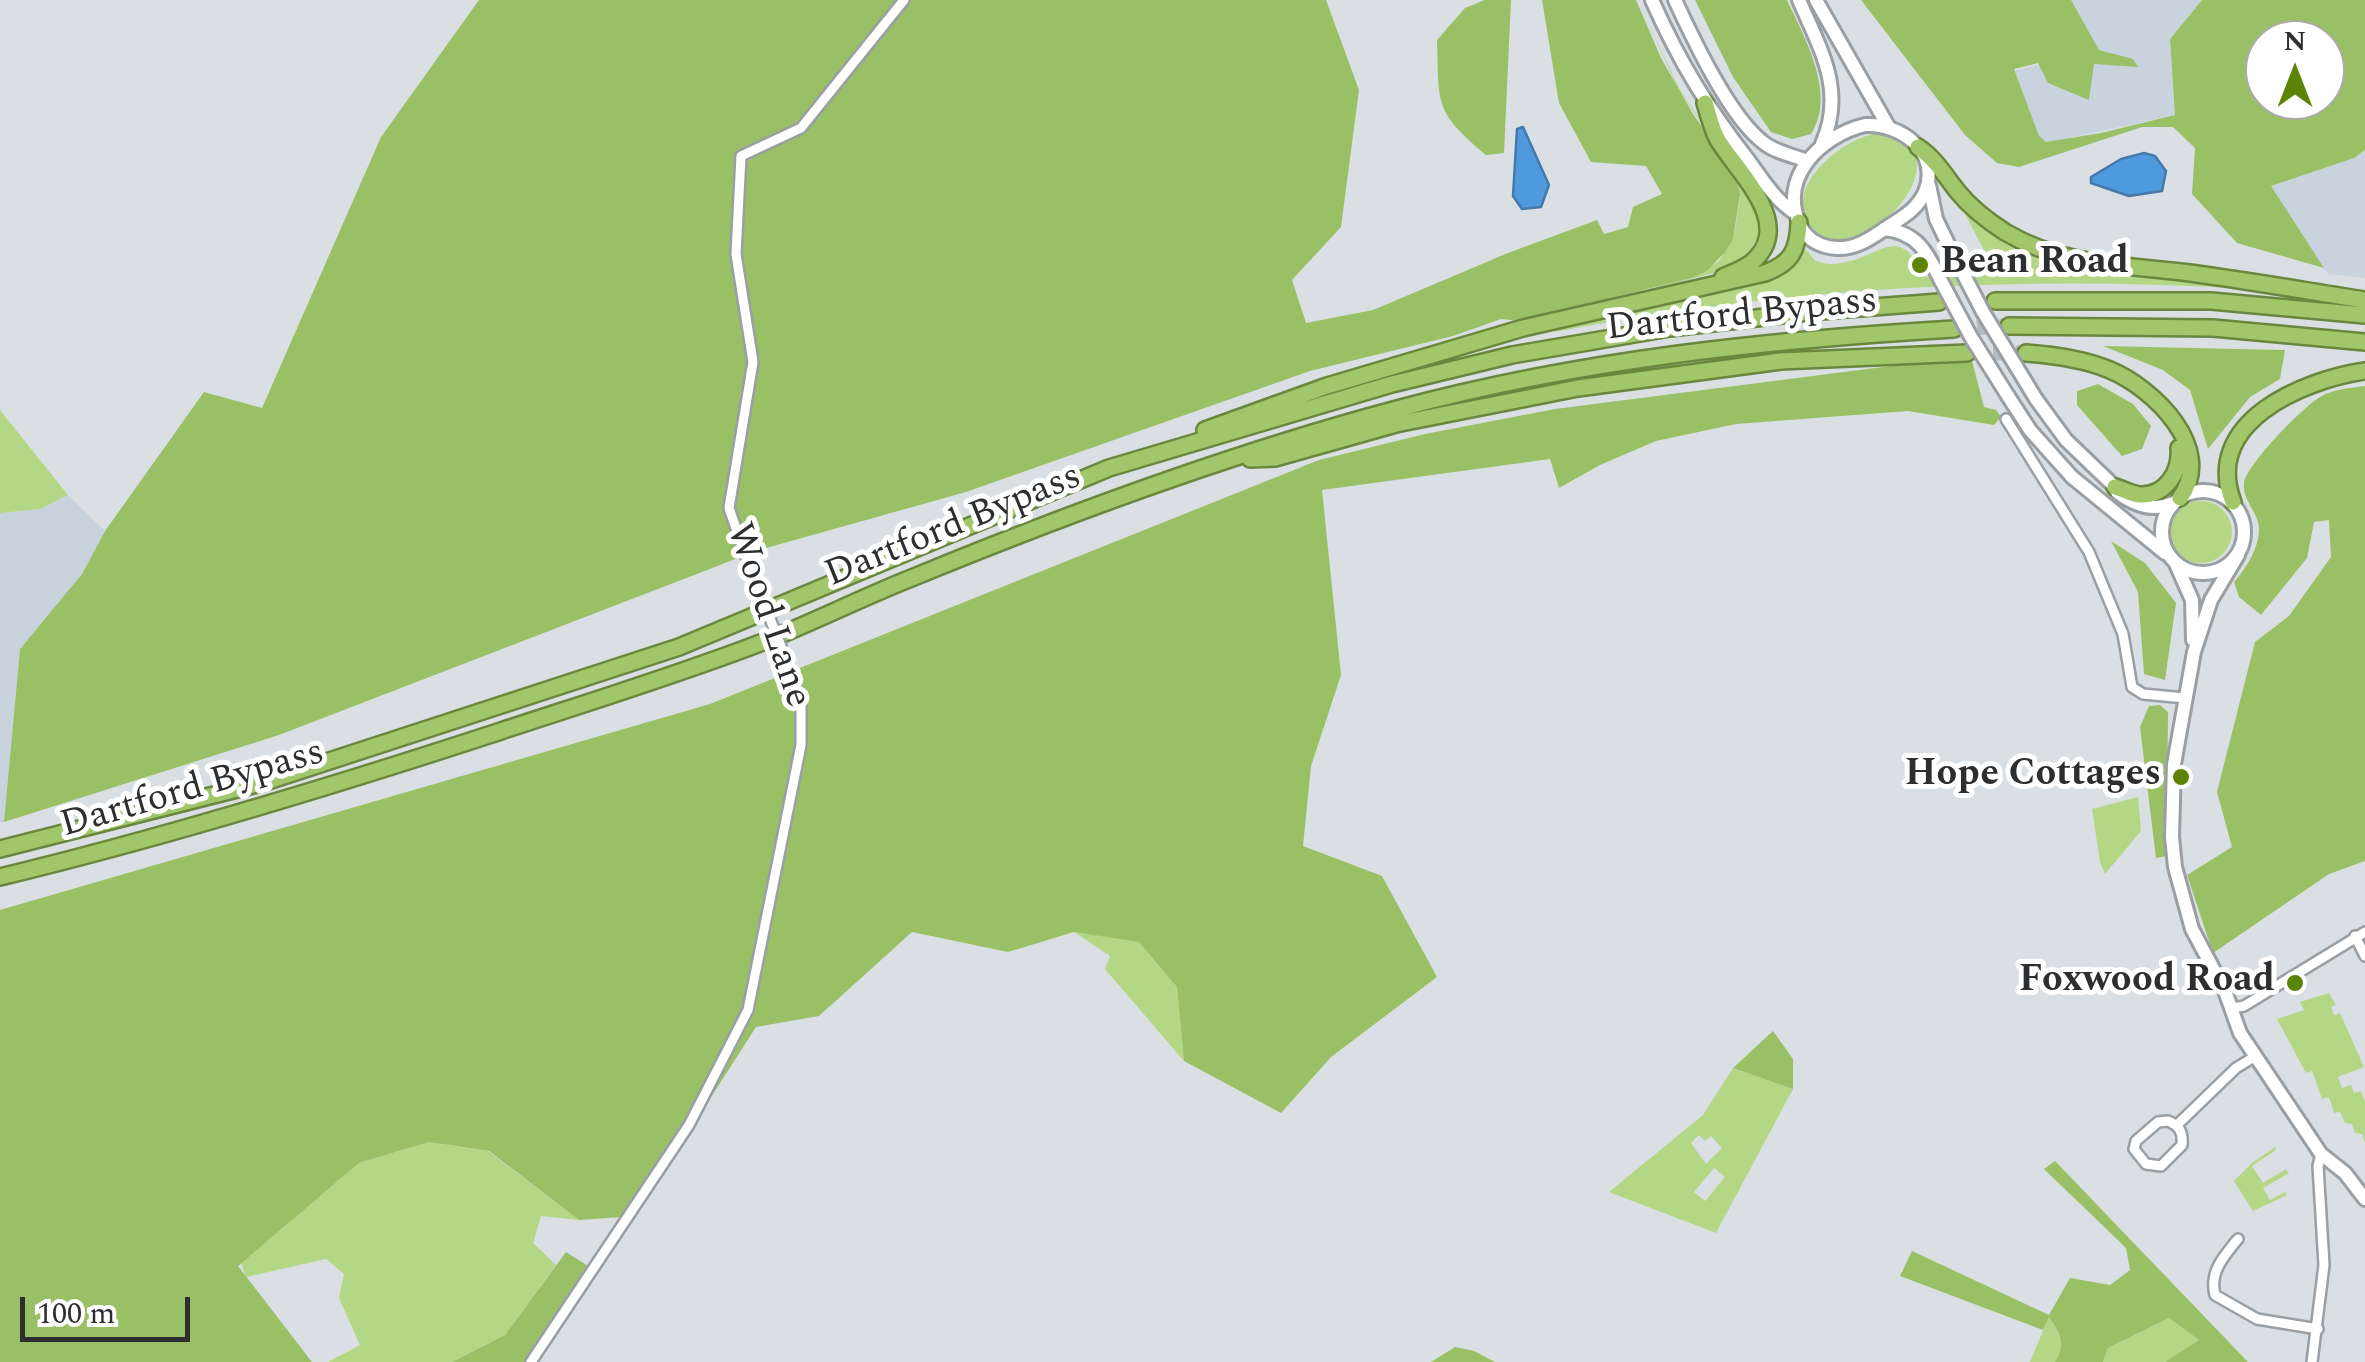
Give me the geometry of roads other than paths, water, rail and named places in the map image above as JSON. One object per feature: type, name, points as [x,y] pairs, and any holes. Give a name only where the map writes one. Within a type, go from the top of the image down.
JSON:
[{"type":"highway","points":[[1705,104],[1716,137],[1757,194],[1768,225],[1756,258],[1716,283]]},
{"type":"highway","points":[[1918,147],[1932,157],[1960,194],[1990,221],[2020,240],[2056,255],[2365,300]]},
{"type":"highway","points":[[1109,468],[1327,386],[1523,328],[1761,274],[1786,264],[1797,248],[1797,218]]},
{"type":"highway","points":[[1995,300],[2211,301],[2365,315]]},
{"type":"highway","name":"Dartford Bypass","points":[[0,849],[264,782],[680,647],[1109,468],[1392,384],[1512,356],[1690,326],[1939,302]]},
{"type":"highway","points":[[2008,326],[2213,328],[2365,342]]},
{"type":"highway","name":"Dartford Bypass","points":[[0,877],[296,798],[691,668],[1058,520],[1222,461],[1400,408],[1568,370],[1814,337],[1954,329]]},
{"type":"highway","points":[[1222,461],[1275,458],[1396,424],[1578,388],[1781,361],[1967,353]]},
{"type":"highway","points":[[2026,354],[2079,360],[2118,373],[2154,398],[2184,435],[2189,460],[2186,486],[2176,500]]},
{"type":"highway","points":[[2233,502],[2228,485],[2230,455],[2251,421],[2294,392],[2320,381],[2365,371]]},
{"type":"highway","points":[[2115,487],[2144,494],[2166,485],[2180,460],[2177,428]]},
{"type":"main road","points":[[1652,0],[1705,104],[1811,240],[1836,248],[1858,245],[1914,208],[1928,177]]},
{"type":"main road","points":[[1675,0],[1725,93],[1756,135],[1764,144],[1808,161]]},
{"type":"main road","points":[[1797,218],[1793,189],[1825,139],[1833,87],[1826,60],[1799,0]]},
{"type":"main road","points":[[1816,0],[1888,126]]},
{"type":"main road","points":[[1808,161],[1830,140],[1851,128],[1869,124],[1888,126],[1907,135],[1918,147],[1936,219],[1952,252],[2002,347],[2066,440],[2120,495],[2140,505],[2163,507],[2203,491],[2233,502],[2244,530],[2238,555],[2211,600],[2194,652],[2173,770],[2174,860],[2192,929],[2233,1008],[2240,1033],[2321,1154],[2345,1172],[2365,1200]]},
{"type":"main road","points":[[1884,229],[1904,232],[1918,241],[1971,337],[2030,430],[2072,477],[2173,561],[2192,572],[2218,571],[2238,555]]},
{"type":"main road","points":[[2176,500],[2164,517],[2162,533],[2192,600],[2194,652]]},
{"type":"street","name":"Wood Lane","points":[[531,1362],[688,1125],[748,1010],[801,745],[801,702],[730,512],[730,489],[754,362],[736,254],[741,156],[800,128],[904,0]]},
{"type":"street","points":[[1997,429],[2008,420],[2089,552],[2123,634],[2132,687],[2143,694],[2185,698]]},
{"type":"street","points":[[2089,552],[2103,544]]},
{"type":"street","points":[[2233,1008],[2244,1006],[2360,934],[2365,956]]},
{"type":"street","points":[[2177,1125],[2236,1068],[2254,1057]]},
{"type":"street","points":[[2158,1122],[2177,1125],[2182,1145],[2161,1166],[2146,1164],[2137,1156],[2136,1141],[2158,1122]]},
{"type":"street","points":[[2312,1362],[2324,1265],[2318,1166],[2321,1154]]},
{"type":"street","points":[[2238,1239],[2216,1269],[2215,1295],[2240,1312],[2263,1321],[2318,1329]]},
{"type":"water","points":[[1523,127],[1549,185],[1541,207],[1522,209],[1513,196],[1517,129]]},
{"type":"water","points":[[2144,153],[2155,156],[2166,171],[2162,191],[2129,196],[2091,183],[2091,177],[2121,159]]},
{"type":"tunnel","points":[[1954,329],[2005,326]]},
{"type":"tunnel","points":[[1970,353],[2026,353]]},
{"type":"place","name":"Bean Road","points":[[1920,265]]},
{"type":"place","name":"Hope Cottages","points":[[2181,777]]},
{"type":"place","name":"Foxwood Road","points":[[2295,983]]}]
